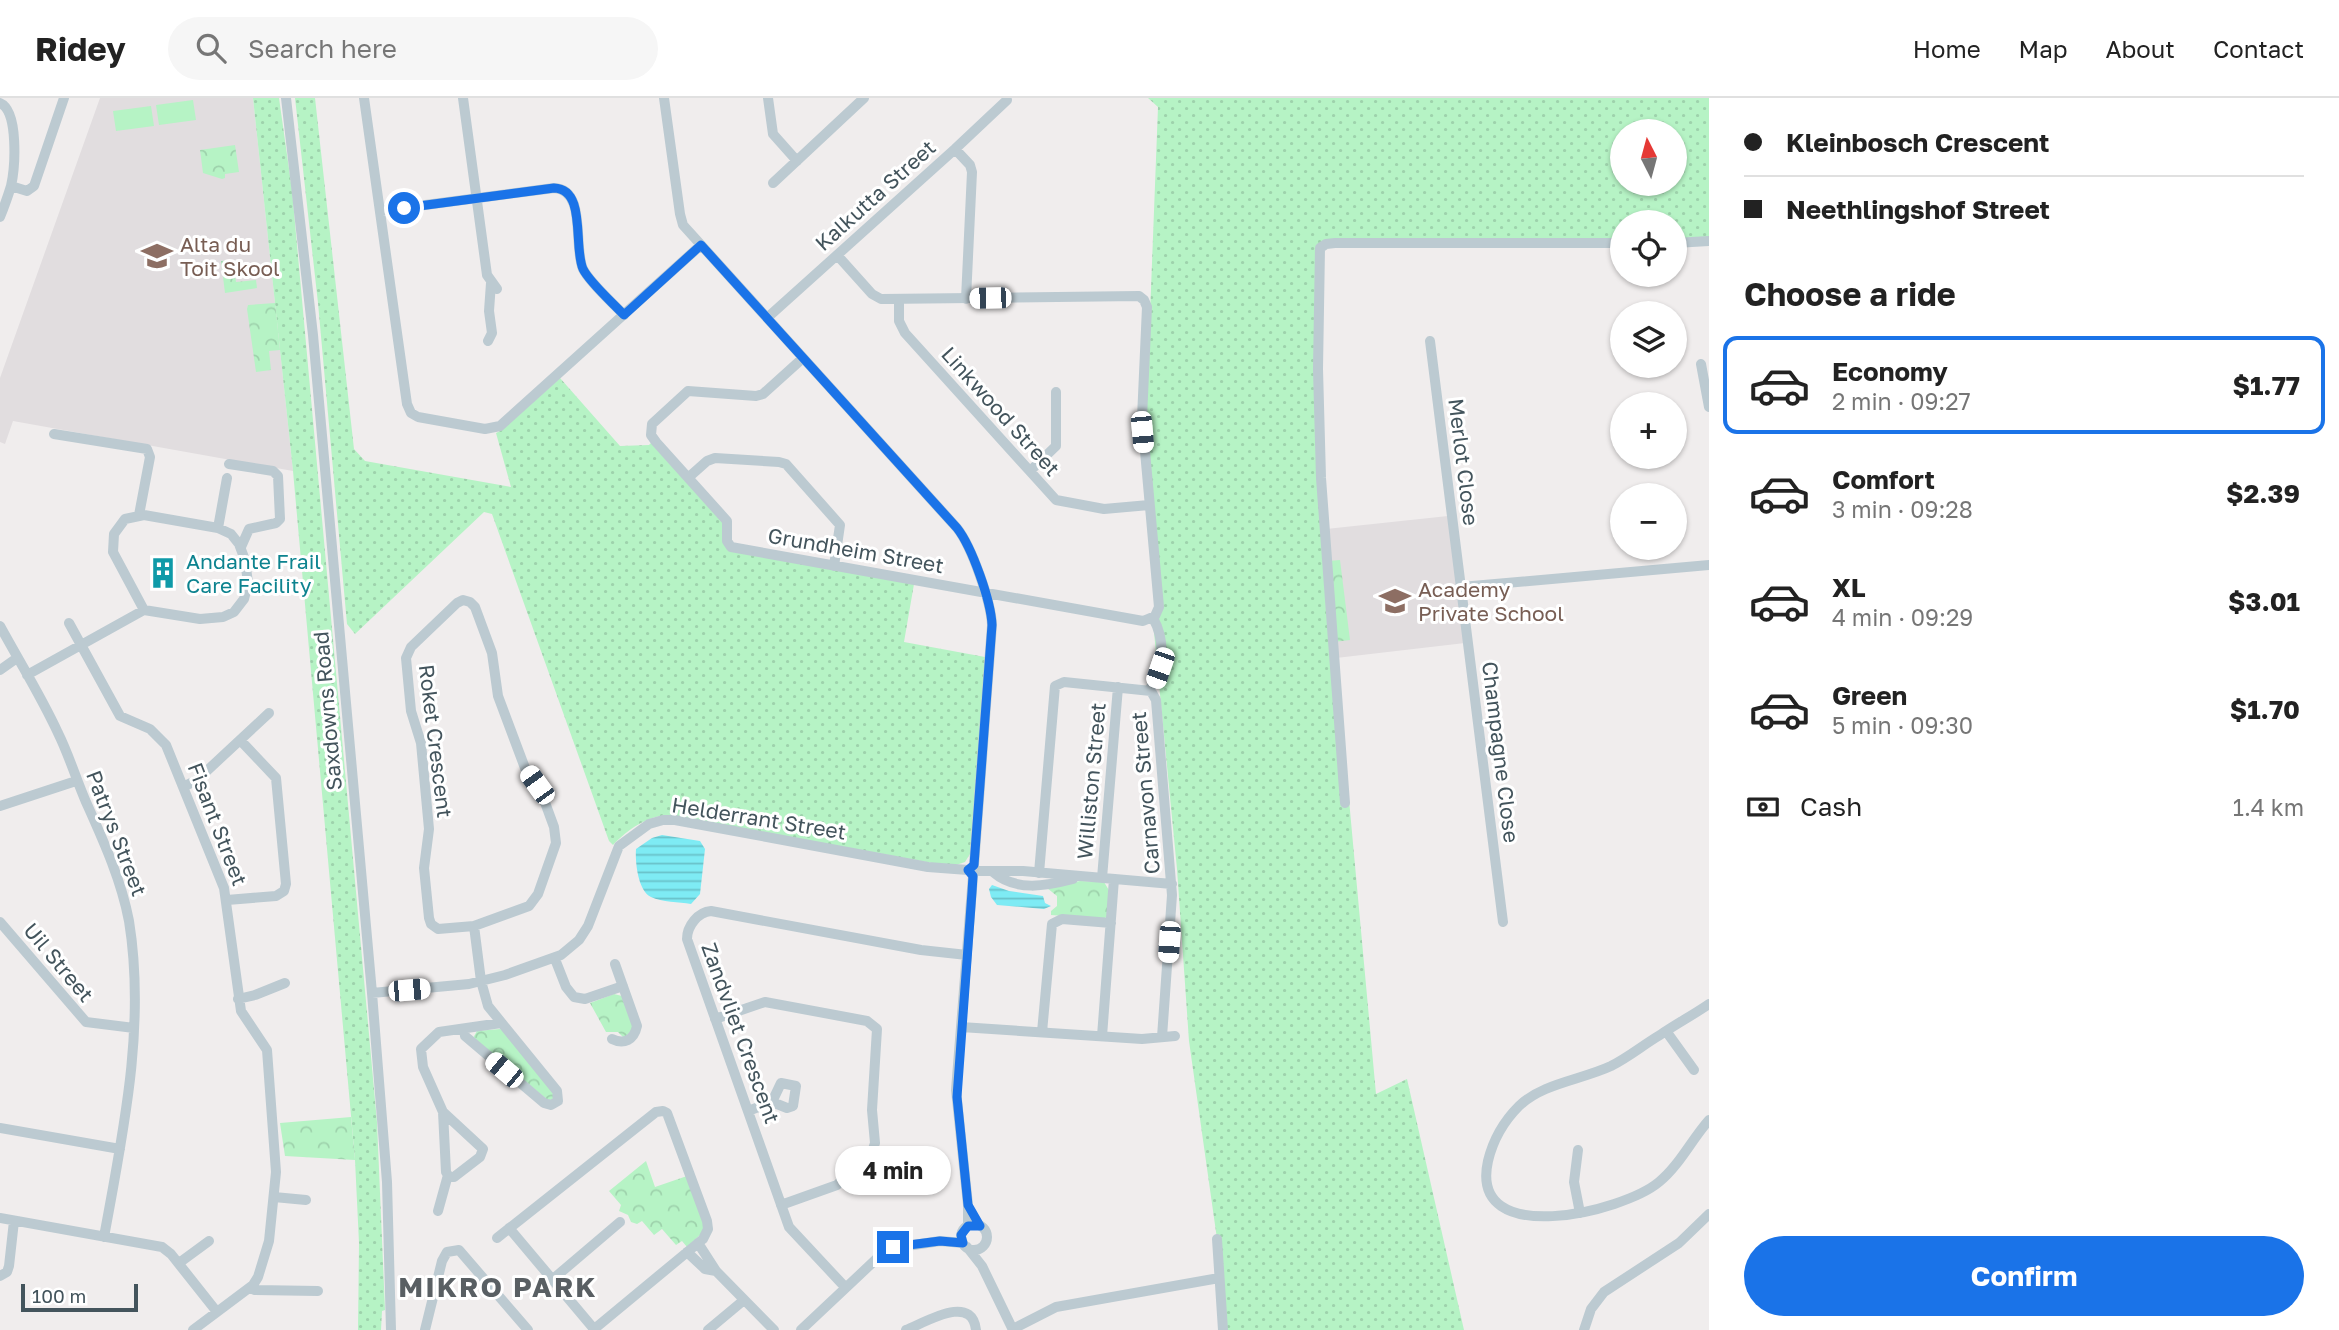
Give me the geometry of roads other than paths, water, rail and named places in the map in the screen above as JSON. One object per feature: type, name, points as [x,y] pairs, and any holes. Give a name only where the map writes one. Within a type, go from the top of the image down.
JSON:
[{"type":"street","points":[[11,186],[27,191],[34,186],[64,98]]},
{"type":"street","name":"Saxdowns Road","points":[[286,98],[315,349],[372,993],[387,1182],[391,1327]]},
{"type":"street","points":[[364,98],[407,404],[411,413],[418,417],[485,429],[497,428],[701,245]]},
{"type":"street","points":[[463,98],[488,275],[494,286],[489,311],[492,333],[488,341]]},
{"type":"street","points":[[664,98],[681,221],[964,536],[990,607],[992,625],[957,1097],[968,1205],[965,1245],[982,1266],[1013,1330],[1056,1307],[1219,1278]]},
{"type":"street","points":[[768,98],[773,134],[797,161]]},
{"type":"street","points":[[773,183],[864,98]]},
{"type":"street","name":"Kalkutta Street","points":[[767,318],[1007,100]]},
{"type":"street","points":[[0,103],[8,109],[12,119],[14,139],[11,186],[0,217]]},
{"type":"street","points":[[955,149],[970,165],[972,172],[966,299]]},
{"type":"street","points":[[380,211],[554,188],[567,191],[573,200],[583,268],[624,315]]},
{"type":"street","points":[[1687,242],[1709,241]]},
{"type":"street","points":[[1345,803],[1321,478],[1318,380],[1320,248],[1335,243],[1610,243]]},
{"type":"street","points":[[837,255],[874,296],[881,299],[1139,296],[1144,300],[1147,307],[1142,418],[1159,607],[1153,618],[1159,628],[1160,668],[1156,682],[1149,690]]},
{"type":"street","name":"Linkwood Street","points":[[899,300],[899,321],[905,333],[1059,502],[1104,509],[1149,505]]},
{"type":"street","name":"Merlot Close","points":[[1430,341],[1461,587]]},
{"type":"street","points":[[803,358],[763,394],[756,396],[688,391],[655,420],[651,427],[653,438],[689,478],[706,461],[715,458],[784,463],[838,521],[840,531],[834,566]]},
{"type":"street","points":[[1701,364],[1709,407]]},
{"type":"street","points":[[1030,471],[1056,446],[1056,392]]},
{"type":"street","points":[[54,434],[147,449],[150,457],[139,515]]},
{"type":"street","points":[[229,464],[273,471],[278,476],[280,519],[276,523],[249,529],[241,547]]},
{"type":"street","points":[[218,528],[227,478]]},
{"type":"street","name":"Grundheim Street","points":[[689,478],[727,521],[728,543],[734,548],[1143,621],[1153,618]]},
{"type":"street","points":[[27,675],[144,610],[200,619],[222,617],[233,612],[244,599],[248,583],[241,547],[231,534],[218,528],[139,515],[130,517],[120,524],[114,534],[112,546],[115,557],[144,610]]},
{"type":"street","points":[[1461,587],[1709,565]]},
{"type":"street","name":"Champagne Close","points":[[1461,587],[1503,922]]},
{"type":"street","name":"Roket Crescent","points":[[463,600],[475,607],[494,660],[499,696],[525,768],[541,791],[556,838],[534,901],[474,926],[438,929],[431,924],[429,918],[424,860],[429,829],[421,743],[411,711],[406,662],[411,647],[463,600]]},
{"type":"street","name":"Fisant Street","points":[[69,624],[120,716],[150,729],[162,740],[218,868],[227,900],[238,999],[244,1017],[267,1050],[275,1146],[274,1197],[267,1247],[258,1277],[250,1288],[194,1330]]},
{"type":"street","name":"Patrys Street","points":[[0,626],[59,733],[76,780],[110,856],[128,919],[134,961],[134,1028],[126,1117],[104,1237]]},
{"type":"street","points":[[0,670],[17,658]]},
{"type":"street","name":"Carnavon Street","points":[[1039,873],[1054,689],[1064,682],[1149,690],[1156,701],[1172,884],[1162,1037]]},
{"type":"street","name":"Williston Street","points":[[1102,878],[1118,687]]},
{"type":"street","points":[[183,787],[197,780],[270,713]]},
{"type":"street","points":[[227,900],[279,895],[286,884],[276,778],[240,740]]},
{"type":"street","points":[[0,806],[76,780]]},
{"type":"street","name":"Helderrant Street","points":[[372,993],[461,985],[555,958],[573,947],[584,934],[619,846],[642,827],[656,821],[675,820],[928,867],[993,872],[1009,877]]},
{"type":"street","points":[[1009,877],[1039,873],[1172,884]]},
{"type":"street","points":[[1009,877],[1044,886],[1081,877]]},
{"type":"street","points":[[1102,1036],[1114,879]]},
{"type":"street","name":"Zandvliet Crescent","points":[[845,1287],[792,1231],[686,936],[689,928],[705,912],[921,950],[967,954]]},
{"type":"street","points":[[1042,1032],[1052,924],[1062,919],[1111,923]]},
{"type":"street","name":"Uil Street","points":[[0,922],[86,1022],[134,1028]]},
{"type":"street","points":[[464,1029],[465,1036],[524,1086],[546,1104],[554,1105],[559,1098],[557,1091],[488,1006],[481,981],[474,926]]},
{"type":"street","points":[[555,958],[566,987],[574,997],[585,999],[623,986]]},
{"type":"street","points":[[612,1039],[627,1041],[633,1037],[636,1030],[636,1023],[615,964]]},
{"type":"street","points":[[238,999],[272,990],[285,983]]},
{"type":"street","points":[[715,1019],[765,1002],[867,1021],[877,1029],[872,1114],[875,1143],[873,1149],[837,1185],[781,1205]]},
{"type":"street","points":[[1709,1004],[1609,1067],[1530,1097],[1506,1121],[1495,1141],[1486,1180],[1490,1193],[1499,1204],[1527,1216],[1543,1218],[1580,1213],[1626,1202],[1660,1182],[1709,1120]]},
{"type":"street","points":[[438,1211],[448,1175],[445,1170],[443,1112],[424,1067],[422,1046],[439,1031],[501,1023]]},
{"type":"street","points":[[961,1027],[1142,1039],[1175,1036]]},
{"type":"street","points":[[1666,1031],[1694,1070]]},
{"type":"street","points":[[748,1111],[772,1102]]},
{"type":"street","points":[[497,1238],[509,1228],[656,1112],[661,1110],[669,1116],[707,1221],[707,1233],[698,1243],[593,1330],[509,1228]]},
{"type":"street","points":[[443,1112],[480,1144],[483,1151],[480,1157],[456,1177],[448,1175]]},
{"type":"street","points":[[0,1128],[120,1149]]},
{"type":"street","points":[[1578,1150],[1574,1182],[1580,1213]]},
{"type":"street","points":[[274,1197],[306,1200]]},
{"type":"street","points":[[968,1205],[986,1234],[982,1266]]},
{"type":"street","points":[[1584,1330],[1591,1309],[1604,1292],[1679,1243],[1709,1214]]},
{"type":"street","points":[[0,1218],[162,1247],[179,1263],[217,1312]]},
{"type":"street","points":[[0,1276],[7,1272],[9,1266],[14,1221]]},
{"type":"street","points":[[553,1279],[620,1222]]},
{"type":"street","points":[[940,1241],[965,1228],[980,1226]]},
{"type":"street","points":[[1217,1239],[1223,1330]]},
{"type":"street","points":[[179,1263],[209,1241]]},
{"type":"street","points":[[801,1330],[887,1249],[940,1241],[979,1248],[984,1244]]},
{"type":"street","points":[[698,1243],[716,1271],[774,1330]]},
{"type":"street","points":[[425,1330],[442,1261],[447,1252],[458,1250],[528,1330]]},
{"type":"street","points":[[687,1252],[705,1269],[716,1271]]},
{"type":"street","points":[[250,1288],[318,1291]]},
{"type":"street","points":[[708,1330],[744,1300]]},
{"type":"street","points":[[906,1330],[949,1313],[965,1311],[975,1320],[976,1330]]},
{"type":"water","points":[[662,835],[700,841],[705,849],[700,894],[691,904],[651,897],[640,883],[636,849]]},
{"type":"water","points":[[992,885],[1009,891],[1043,896],[1045,903],[1051,906],[1044,909],[997,905],[989,889]]},
{"type":"place","name":"Alta du Toit Skool","points":[[157,256]]},
{"type":"place","name":"Andante Frail Care Facility","points":[[163,573]]},
{"type":"place","name":"Academy Private School","points":[[1395,601]]},
{"type":"district","name":"MIKRO PARK","points":[[498,1286]]}]
